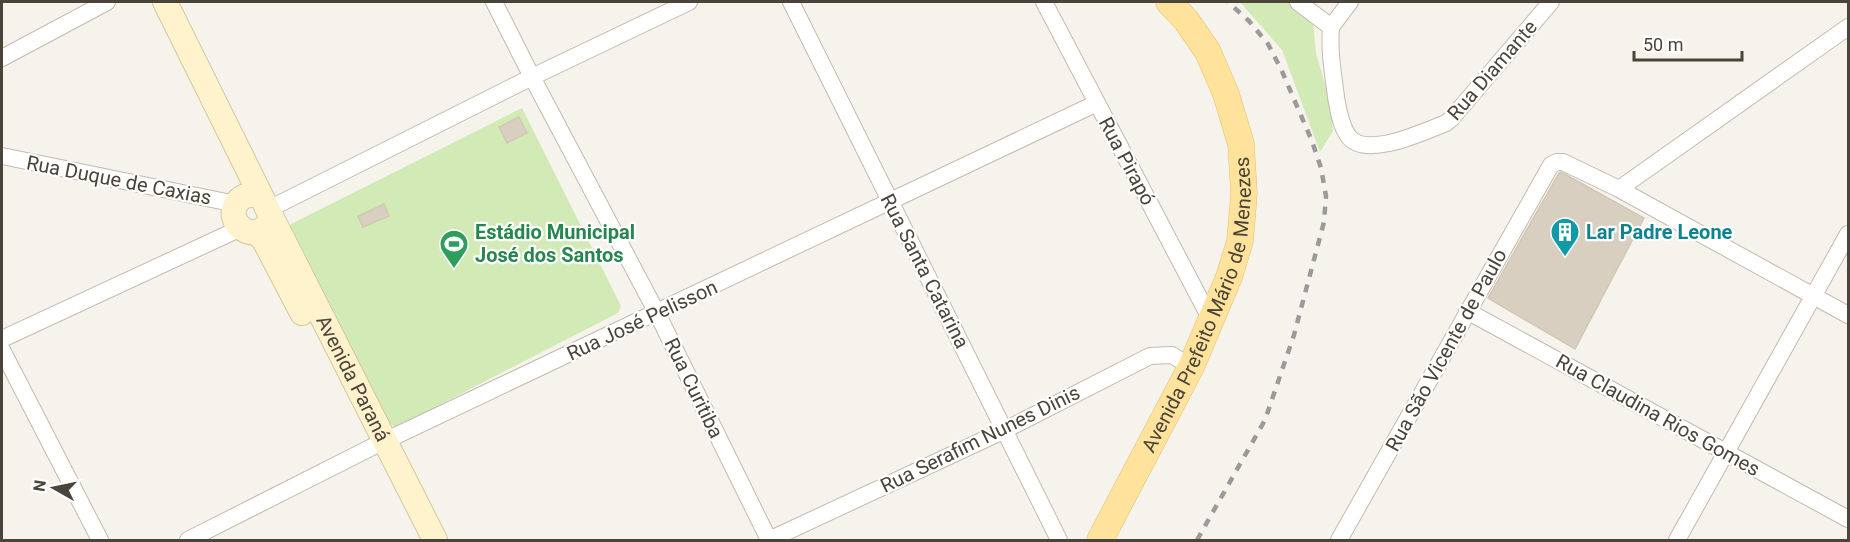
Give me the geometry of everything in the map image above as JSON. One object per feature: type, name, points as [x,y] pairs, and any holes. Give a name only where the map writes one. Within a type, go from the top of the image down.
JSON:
[{"type":"main road","name":"Avenida Paraná","points":[[148,2],[237,185],[377,445],[435,540]]},
{"type":"main road","name":"Avenida Paraná","points":[[165,2],[253,212]]},
{"type":"main road","name":"Avenida Prefeito Mário de Menezes","points":[[1100,540],[1191,368],[1229,277],[1240,242],[1244,194],[1241,144],[1227,94],[1208,52],[1186,20],[1169,2]]},
{"type":"main road","name":"Avenida Paraná","points":[[377,445],[417,540]]},
{"type":"street","points":[[2,58],[107,2]]},
{"type":"street","name":"Rua Curitiba","points":[[494,2],[657,313],[769,540]]},
{"type":"street","points":[[2,339],[253,212],[689,2]]},
{"type":"street","name":"Rua Santa Catarina","points":[[790,2],[1059,540]]},
{"type":"street","name":"Rua Pirapó","points":[[1044,2],[1211,320]]},
{"type":"street","points":[[1298,2],[1331,27],[1350,2]]},
{"type":"street","name":"Rua Diamante","points":[[1331,27],[1330,58],[1343,125],[1349,137],[1358,143],[1381,145],[1446,123],[1551,2]]},
{"type":"street","points":[[1848,27],[1619,189],[1848,315]]},
{"type":"street","name":"Rua José Pelisson","points":[[188,540],[377,445],[1097,103]]},
{"type":"street","name":"Rua Duque de Caxias","points":[[2,156],[253,212]]},
{"type":"street","name":"Rua São Vicente de Paulo","points":[[1339,540],[1551,165],[1563,162],[1619,189]]},
{"type":"street","points":[[1677,540],[1848,234]]},
{"type":"street","name":"Rua Claudina Rios Gomes","points":[[1467,311],[1848,519]]},
{"type":"street","points":[[2,350],[100,540]]},
{"type":"street","name":"Rua Serafim Nunes Dinis","points":[[769,540],[1005,430],[1150,356],[1172,355],[1191,368]]},
{"type":"green space","points":[[1240,2],[1288,2],[1313,21],[1316,53],[1331,105],[1333,131],[1320,152],[1282,50]]},
{"type":"green space","name":"Estádio Municipal José dos Santos","points":[[522,108],[621,306],[618,313],[396,427],[381,419],[287,233],[291,224]]},
{"type":"building","points":[[519,117],[527,133],[507,143],[499,127]]},
{"type":"building","name":"Lar Padre Leone","points":[[1561,172],[1644,218],[1575,349],[1488,298]]},
{"type":"building","points":[[384,204],[389,216],[363,227],[358,216]]},
{"type":"railway","points":[[1197,540],[1265,420],[1294,335],[1324,222],[1326,196],[1321,168],[1312,141],[1281,69],[1268,44],[1249,21],[1228,2]]},
{"type":"place","name":"Lar Padre Leone","points":[[1565,258]]},
{"type":"place","name":"Estádio Municipal José dos Santos","points":[[454,270]]}]
